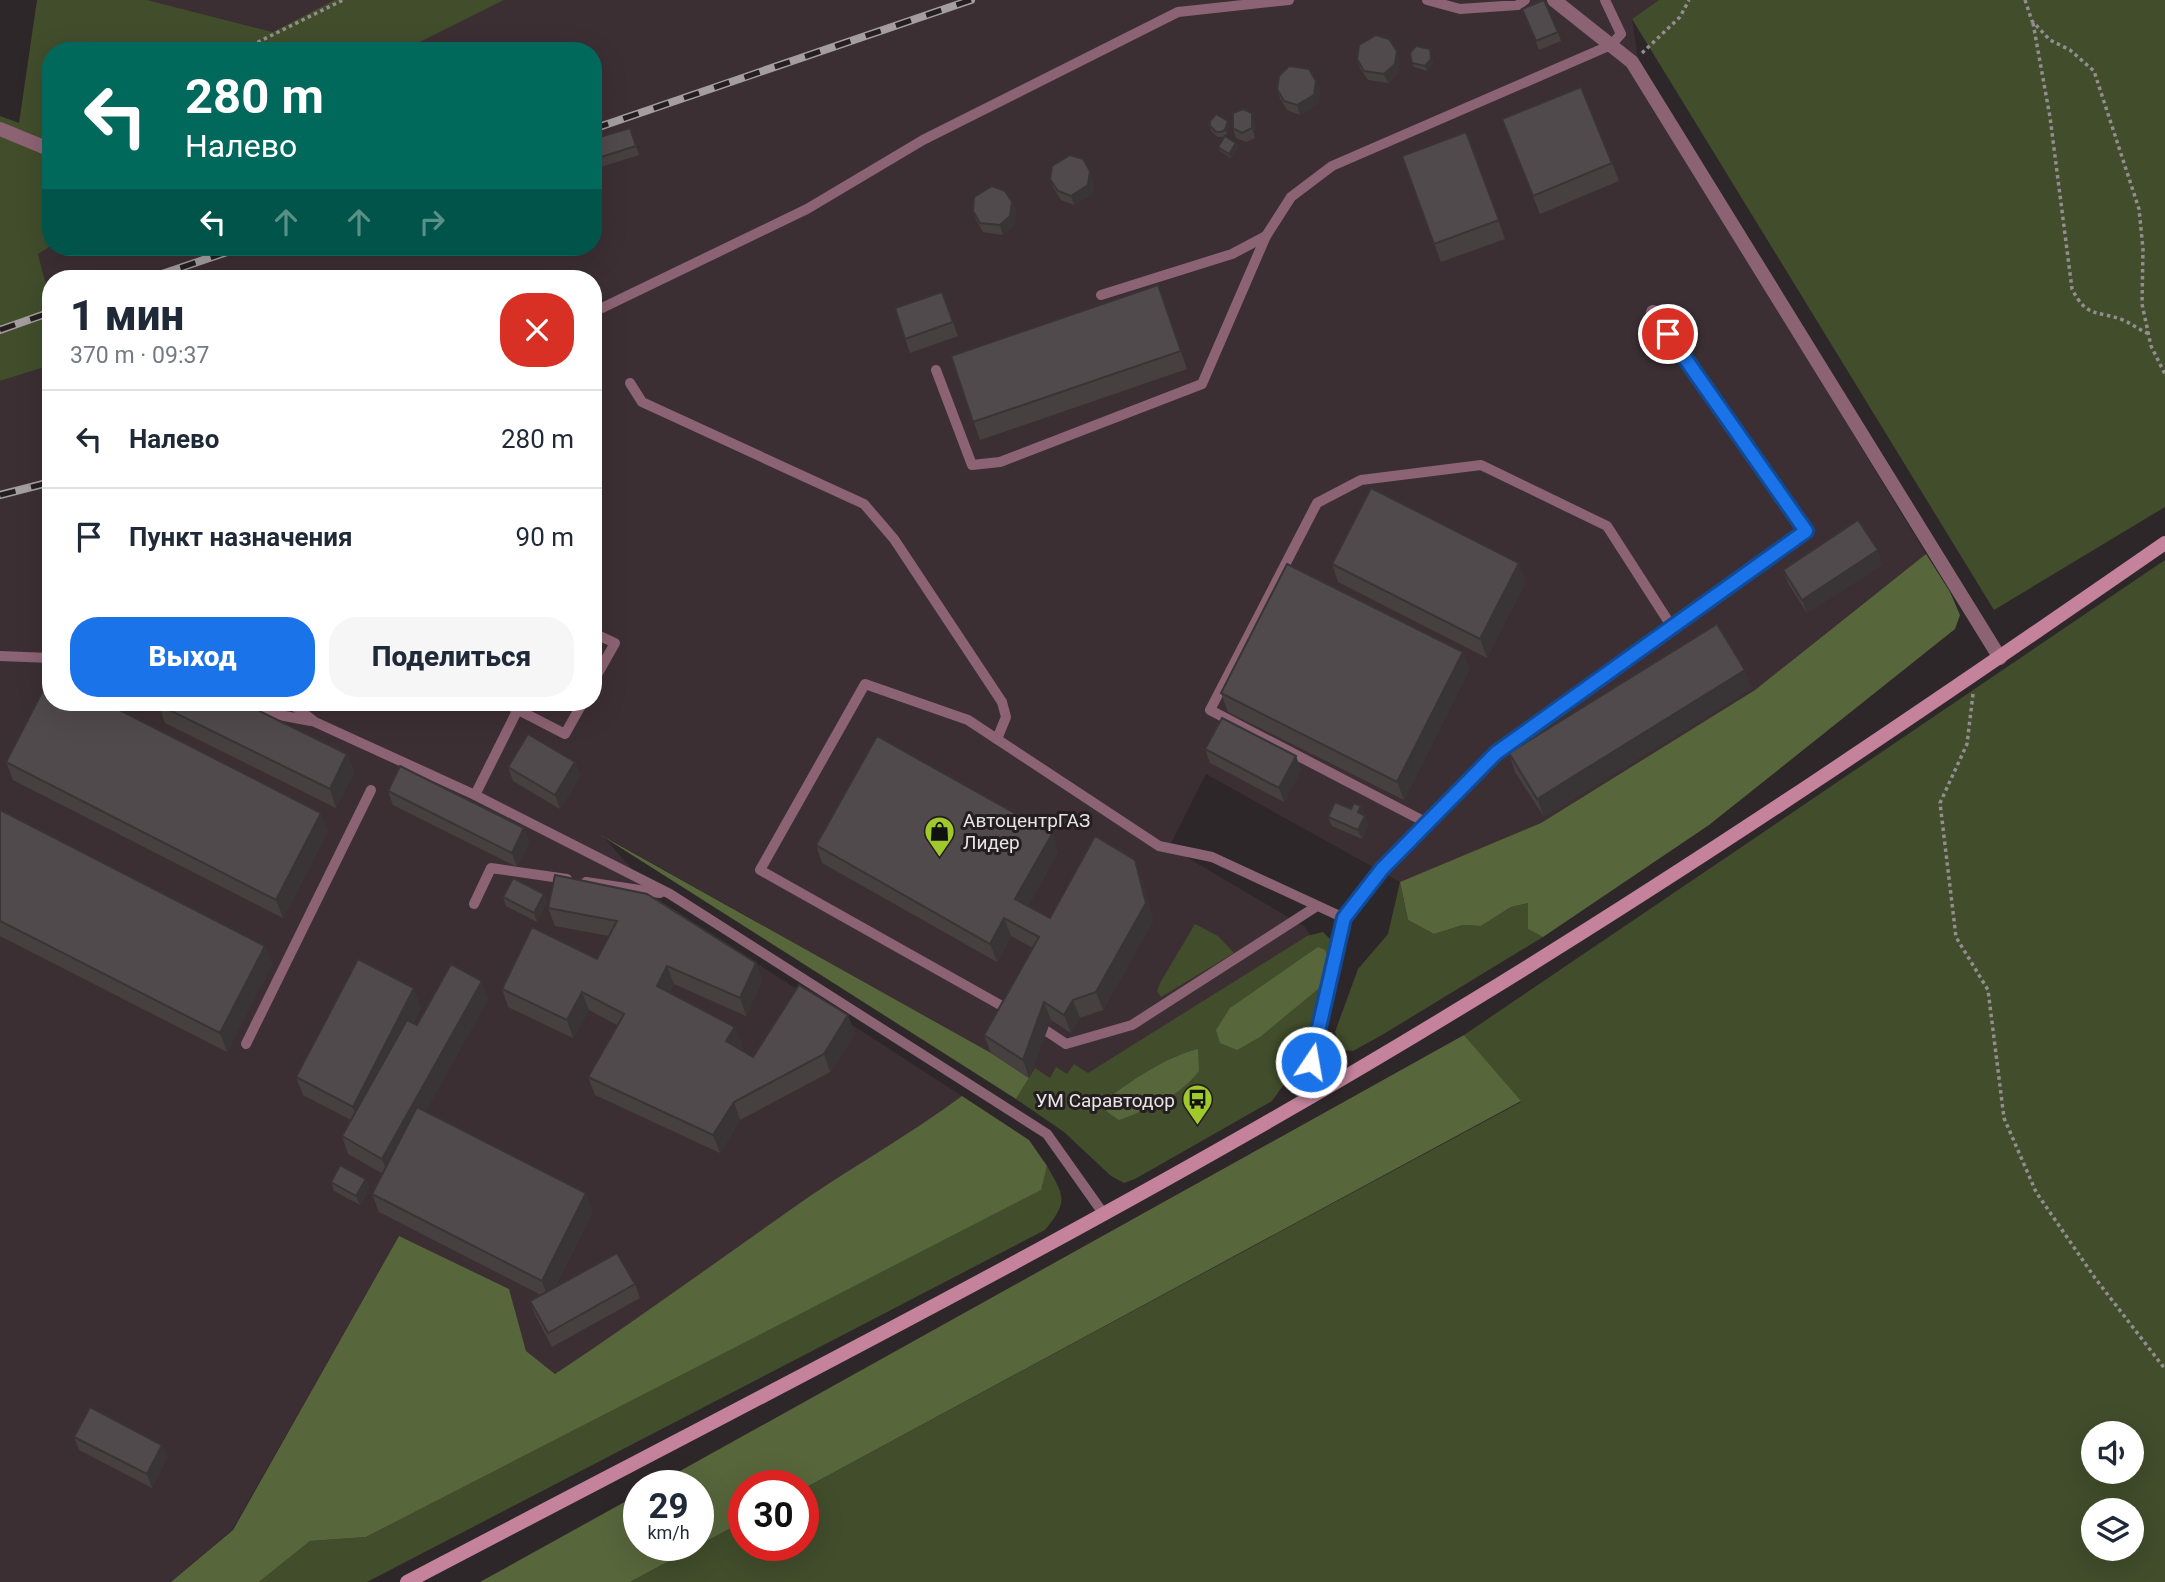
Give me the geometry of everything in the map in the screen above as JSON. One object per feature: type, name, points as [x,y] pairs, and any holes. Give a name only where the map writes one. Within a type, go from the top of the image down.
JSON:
[{"type":"main road","points":[[407,1582],[1103,1213],[1459,1009],[1696,861],[2165,543]]},
{"type":"street","points":[[1554,0],[1632,62],[2000,657]]},
{"type":"street","points":[[0,129],[42,146]]},
{"type":"street","points":[[1324,1088],[1311,1062],[1344,918],[1382,869],[1496,753],[1806,531],[1653,312]]},
{"type":"lane","points":[[602,308],[807,209],[923,140],[1178,12],[1289,0]]},
{"type":"lane","points":[[1427,0],[1460,9],[1518,5],[1525,0]]},
{"type":"lane","points":[[936,370],[972,465],[1000,463],[1202,384],[1266,236],[1292,197],[1332,166],[1611,45],[1621,34],[1605,0]]},
{"type":"lane","points":[[1101,295],[1232,254],[1266,236]]},
{"type":"lane","points":[[630,383],[642,402],[864,504],[894,539],[1002,702],[1006,717],[996,739]]},
{"type":"lane","points":[[1427,823],[1210,710],[1317,503],[1361,480],[1481,465],[1607,526],[1672,627]]},
{"type":"lane","points":[[602,638],[615,643],[602,666]]},
{"type":"lane","points":[[0,656],[42,658]]},
{"type":"lane","points":[[1013,1013],[760,870],[865,684],[968,720],[1159,846],[1212,858],[1344,918]]},
{"type":"lane","points":[[267,711],[315,722]]},
{"type":"lane","points":[[301,711],[315,722],[475,795],[670,894],[1047,1134],[1103,1213]]},
{"type":"lane","points":[[475,795],[517,711]]},
{"type":"lane","points":[[519,711],[565,734],[578,711]]},
{"type":"lane","points":[[246,1044],[370,790]]},
{"type":"lane","points":[[474,904],[491,868],[670,894]]},
{"type":"lane","points":[[1045,1030],[1066,1044],[1132,1025],[1317,906]]},
{"type":"path","points":[[258,42],[343,0]]},
{"type":"path","points":[[1632,62],[1680,17],[1689,0]]},
{"type":"path","points":[[2025,0],[2032,21],[2050,117],[2072,289],[2079,302],[2092,314],[2122,320],[2148,334]]},
{"type":"path","points":[[2032,21],[2050,40],[2070,50],[2094,71],[2139,209],[2143,249],[2142,304],[2148,334],[2165,374]]},
{"type":"path","points":[[1975,674],[1968,744],[1940,803],[1956,937],[1988,989],[2004,1118],[2036,1192],[2095,1278],[2165,1369]]},
{"type":"shaded area","points":[[147,0],[334,0],[274,32]]},
{"type":"shaded area","points":[[504,0],[1659,0],[1632,19],[1642,87],[1926,554],[1755,690],[1541,823],[1400,882],[1206,774],[1169,847],[1305,927],[1318,947],[1080,1100],[1029,1078],[991,1053],[602,835],[659,900],[962,1096],[911,1134],[792,1209],[695,1280],[555,1374],[526,1351],[509,1289],[399,1236],[232,1530],[171,1582],[0,1582],[0,381],[42,368],[42,711],[602,711],[602,270],[42,270],[38,254],[42,252],[42,256],[602,256],[602,42],[420,42]]},
{"type":"green space","points":[[37,0],[147,0],[273,32],[334,0],[504,0],[420,42],[42,42],[42,252],[38,254],[42,270],[42,368],[0,381],[0,116],[19,123]]},
{"type":"green space","points":[[1659,0],[2165,0],[2165,507],[1994,610],[1632,19]]},
{"type":"green space","points":[[1926,554],[1950,592],[1960,615],[1955,629],[1709,825],[1543,937],[1528,929],[1528,903],[1511,907],[1481,926],[1463,925],[1434,934],[1408,920],[1400,882],[1541,823],[1755,690]]},
{"type":"green space","points":[[2165,560],[2165,1582],[630,1582],[669,1561],[714,1561],[714,1537],[728,1530],[728,1561],[819,1561],[819,1480],[1521,1102],[1464,1035]]},
{"type":"green space","points":[[599,834],[991,1053],[1029,1078],[1016,1099]]},
{"type":"green space","points":[[1400,882],[1408,920],[1434,934],[1463,925],[1481,926],[1511,907],[1528,903],[1528,929],[1543,937],[1382,1035],[1353,1051],[1341,1050],[1335,1032],[1358,969],[1388,934]]},
{"type":"green space","points":[[1195,924],[1218,936],[1234,953],[1161,997],[1157,991],[1160,983]]},
{"type":"green space","points":[[1323,932],[1333,942],[1335,975],[1295,1069],[1272,1101],[1135,1179],[1124,1183],[1111,1176],[1064,1132],[1016,1099],[1035,1068],[1050,1078],[1056,1067],[1067,1074],[1074,1064],[1088,1073],[1307,936]]},
{"type":"green space","points":[[1318,947],[1325,950],[1335,975],[1260,1037],[1237,1050],[1220,1043],[1216,1030],[1230,1008]]},
{"type":"green space","points":[[1464,1035],[1521,1101],[819,1480],[819,1470],[728,1470],[728,1530],[714,1537],[714,1470],[682,1470]]},
{"type":"green space","points":[[1198,1049],[1199,1071],[1173,1095],[1119,1120],[1106,1111],[1108,1098],[1129,1083],[1162,1063]]},
{"type":"green space","points":[[962,1096],[1029,1140],[1047,1166],[1041,1190],[366,1537],[310,1541],[259,1582],[171,1582],[233,1530],[399,1236],[509,1289],[526,1351],[555,1374],[811,1195]]},
{"type":"green space","points":[[1047,1166],[1060,1192],[1061,1205],[1045,1230],[367,1582],[259,1582],[310,1541],[366,1537],[1040,1190]]},
{"type":"green space","points":[[623,1503],[623,1561],[669,1561],[630,1582],[480,1582]]},
{"type":"building","points":[[1544,0],[1558,32],[1536,41],[1522,9]]},
{"type":"building","points":[[1376,35],[1389,39],[1397,51],[1395,64],[1384,74],[1364,71],[1357,59],[1359,45]]},
{"type":"building","points":[[1416,46],[1430,49],[1431,59],[1425,66],[1412,63],[1410,53]]},
{"type":"building","points":[[1289,66],[1309,69],[1316,81],[1314,95],[1297,105],[1284,101],[1277,89],[1279,76]]},
{"type":"building","points":[[1581,87],[1612,163],[1533,196],[1502,119]]},
{"type":"building","points":[[1243,109],[1252,113],[1252,128],[1242,133],[1233,128],[1233,113]]},
{"type":"building","points":[[1216,114],[1228,121],[1225,130],[1221,132],[1216,132],[1210,126],[1210,121]]},
{"type":"building","points":[[630,128],[636,146],[602,157],[602,136]]},
{"type":"building","points":[[1466,132],[1499,220],[1434,244],[1402,156]]},
{"type":"building","points":[[1225,136],[1236,143],[1229,154],[1218,147]]},
{"type":"building","points":[[1070,155],[1083,159],[1090,171],[1088,185],[1071,196],[1058,191],[1050,179],[1052,166]]},
{"type":"building","points":[[992,186],[1005,191],[1012,202],[1010,216],[1000,225],[980,223],[973,211],[974,197]]},
{"type":"building","points":[[1158,285],[1181,351],[973,422],[951,356]]},
{"type":"building","points":[[942,292],[953,322],[905,339],[895,308]]},
{"type":"building","points":[[1371,488],[1519,563],[1480,639],[1332,564]]},
{"type":"building","points":[[1858,520],[1878,550],[1802,600],[1783,570]]},
{"type":"building","points":[[1287,564],[1463,652],[1397,782],[1221,693]]},
{"type":"building","points":[[1717,624],[1745,670],[1537,799],[1509,753]]},
{"type":"building","points":[[42,692],[42,711],[122,711],[321,813],[276,900],[6,762]]},
{"type":"building","points":[[171,711],[259,711],[347,754],[330,789]]},
{"type":"building","points":[[1222,718],[1296,756],[1279,788],[1205,749]]},
{"type":"building","points":[[528,734],[575,762],[555,795],[508,767]]},
{"type":"building","points":[[877,736],[1052,834],[1015,899],[1050,918],[1095,836],[1135,860],[1146,903],[1096,992],[1073,1000],[1064,1015],[1044,1002],[1023,1060],[984,1035],[1039,937],[1004,918],[990,944],[816,845]]},
{"type":"building","points":[[400,766],[524,828],[512,853],[388,791]]},
{"type":"building","points":[[1335,802],[1351,809],[1354,803],[1361,806],[1358,812],[1365,816],[1358,830],[1328,817]]},
{"type":"building","points":[[0,810],[265,946],[220,1033],[0,921]]},
{"type":"building","points":[[555,875],[647,894],[756,963],[740,998],[667,966],[657,986],[735,1027],[726,1041],[753,1057],[799,985],[848,1015],[824,1054],[734,1102],[713,1135],[588,1077],[624,1014],[582,992],[567,1020],[502,989],[532,927],[597,959],[617,921],[548,908]]},
{"type":"building","points":[[513,878],[544,894],[534,913],[503,897]]},
{"type":"building","points":[[358,959],[414,988],[353,1107],[296,1077]]},
{"type":"building","points":[[451,964],[482,981],[382,1159],[342,1136],[407,1020],[417,1025]]},
{"type":"building","points":[[417,1107],[586,1193],[542,1281],[372,1194]]},
{"type":"building","points":[[340,1165],[366,1179],[356,1196],[331,1182]]},
{"type":"building","points":[[617,1253],[635,1284],[548,1333],[530,1301]]},
{"type":"building","points":[[90,1407],[162,1445],[147,1474],[74,1437]]},
{"type":"railway","points":[[602,126],[971,0]]},
{"type":"railway","points":[[174,270],[215,256]]},
{"type":"railway","points":[[0,330],[42,315]]},
{"type":"railway","points":[[0,495],[42,484]]},
{"type":"place","name":"АвтоцентрГАЗ Лидер","points":[[940,858]]},
{"type":"place","name":"УМ Саравтодор","points":[[1198,1127]]},
{"type":"route","points":[[1311,1062],[1344,918],[1382,869],[1496,753],[1806,531],[1668,334]]}]
